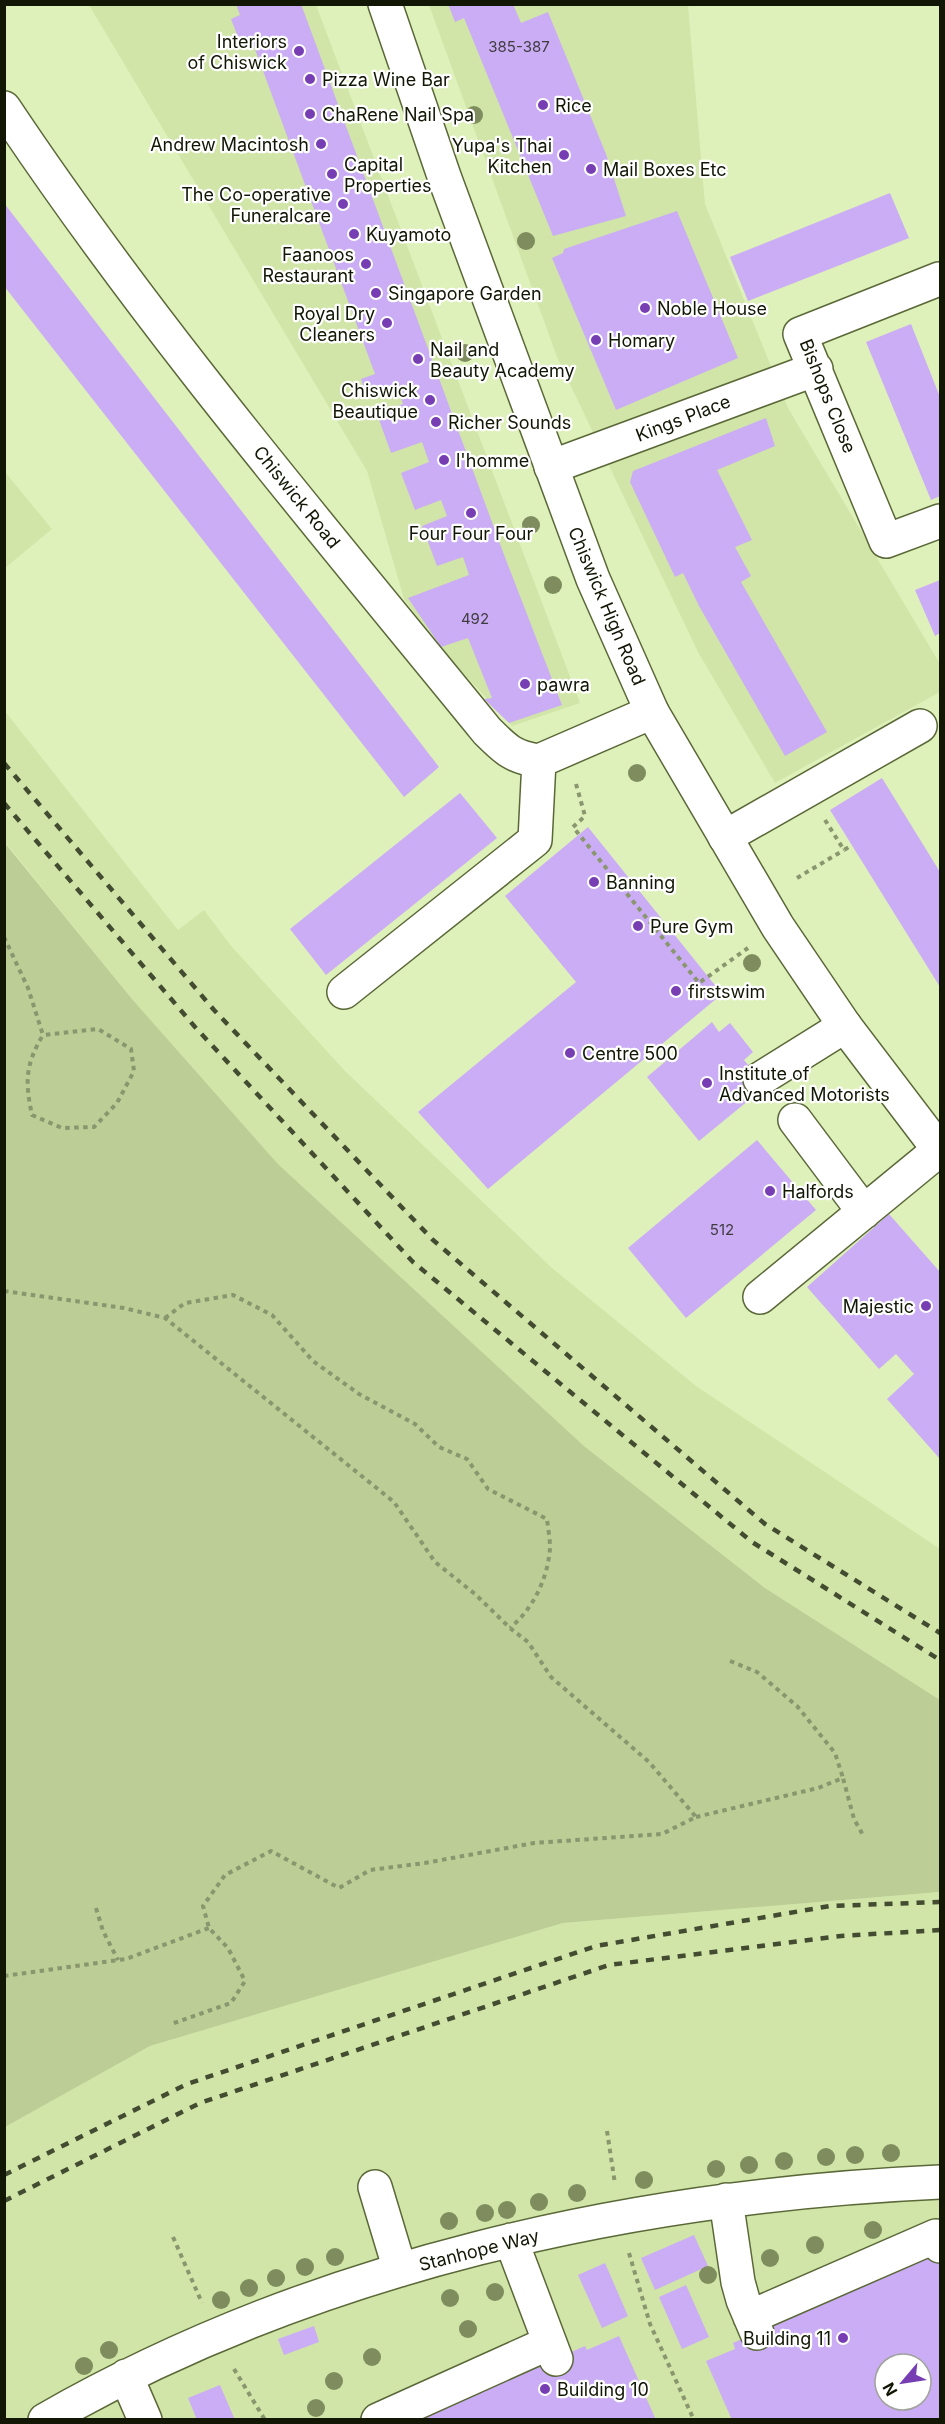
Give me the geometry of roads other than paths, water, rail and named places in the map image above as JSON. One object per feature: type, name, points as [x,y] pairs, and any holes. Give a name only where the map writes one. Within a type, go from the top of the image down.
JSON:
[{"type":"street","points":[[362,4],[398,41]]},
{"type":"street","name":"Chiswick High Road","points":[[385,4],[445,179],[593,579],[652,712],[778,927],[845,1026],[940,1151]]},
{"type":"street","name":"Chiswick Road","points":[[4,108],[103,249],[182,355],[487,731],[508,752],[519,758],[553,756]]},
{"type":"street","name":"Bishops Close","points":[[939,279],[800,334],[886,542],[940,521]]},
{"type":"street","name":"Kings Place","points":[[551,467],[816,369]]},
{"type":"street","points":[[344,992],[535,840],[553,756],[652,712]]},
{"type":"street","points":[[725,837],[920,726]]},
{"type":"street","points":[[760,1079],[845,1026]]},
{"type":"street","points":[[795,1120],[864,1212]]},
{"type":"street","points":[[760,1297],[940,1151]]},
{"type":"street","name":"Stanhope Way","points":[[45,2420],[126,2376],[296,2305],[400,2270],[512,2240],[666,2209],[726,2200],[940,2182]]},
{"type":"street","points":[[375,2187],[400,2270]]},
{"type":"street","points":[[726,2200],[738,2282],[754,2325],[936,2236],[940,2246]]},
{"type":"street","points":[[378,2420],[552,2351],[512,2240]]},
{"type":"street","points":[[126,2376],[145,2420]]},
{"type":"railway","points":[[4,763],[214,1010],[433,1240],[765,1524],[940,1633]]},
{"type":"railway","points":[[4,803],[195,1027],[413,1262],[752,1542],[940,1660]]},
{"type":"railway","points":[[4,2175],[187,2084],[596,1946],[830,1906],[940,1902]]},
{"type":"railway","points":[[4,2201],[200,2103],[609,1965],[841,1936],[940,1930]]},
{"type":"place","name":"Interiors of Chiswick","points":[[299,51]]},
{"type":"place","name":"Pizza Wine Bar","points":[[310,79]]},
{"type":"place","name":"Rice","points":[[543,105]]},
{"type":"place","name":"ChaRene Nail Spa","points":[[310,114]]},
{"type":"place","name":"Andrew Macintosh","points":[[321,144]]},
{"type":"place","name":"Yupa's Thai Kitchen","points":[[564,155]]},
{"type":"place","name":"Mail Boxes Etc","points":[[591,169]]},
{"type":"place","name":"Capital Properties","points":[[332,174]]},
{"type":"place","name":"The Co-operative Funeralcare","points":[[343,204]]},
{"type":"place","name":"Kuyamoto","points":[[354,234]]},
{"type":"place","name":"Faanoos Restaurant","points":[[366,264]]},
{"type":"place","name":"Singapore Garden","points":[[376,293]]},
{"type":"place","name":"Noble House","points":[[645,308]]},
{"type":"place","name":"Royal Dry Cleaners","points":[[387,323]]},
{"type":"place","name":"Homary","points":[[596,340]]},
{"type":"place","name":"Nail and Beauty Academy","points":[[418,359]]},
{"type":"place","name":"Chiswick Beautique","points":[[430,400]]},
{"type":"place","name":"Richer Sounds","points":[[436,422]]},
{"type":"place","name":"l'homme","points":[[444,460]]},
{"type":"place","name":"Four Four Four","points":[[471,513]]},
{"type":"place","name":"pawra","points":[[525,684]]},
{"type":"place","name":"Banning","points":[[594,882]]},
{"type":"place","name":"Pure Gym","points":[[638,926]]},
{"type":"place","name":"firstswim","points":[[676,991]]},
{"type":"place","name":"Centre 500","points":[[570,1053]]},
{"type":"place","name":"Institute of Advanced Motorists","points":[[707,1083]]},
{"type":"place","name":"Halfords","points":[[770,1191]]},
{"type":"place","name":"Majestic","points":[[926,1306]]},
{"type":"place","name":"Building 11","points":[[843,2338]]},
{"type":"place","name":"Building 10","points":[[545,2389]]}]
